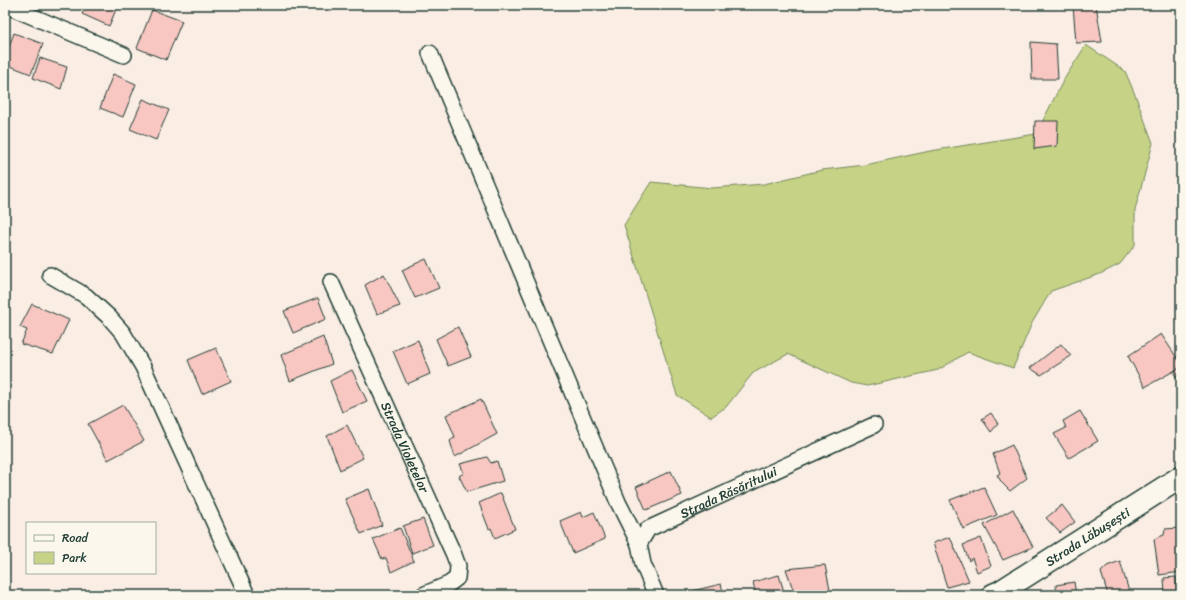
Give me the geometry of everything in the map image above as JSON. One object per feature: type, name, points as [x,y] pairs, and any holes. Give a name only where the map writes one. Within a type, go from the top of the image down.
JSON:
[{"type":"street","points":[[5,5],[124,55]]},
{"type":"street","points":[[430,53],[618,502],[639,544],[643,564],[656,595]]},
{"type":"street","points":[[50,275],[86,296],[109,317],[123,333],[144,367],[247,595]]},
{"type":"street","name":"Strada Violetelor","points":[[331,282],[458,566],[457,578],[449,584],[423,595]]},
{"type":"street","name":"Strada Răsăritului","points":[[639,544],[648,529],[874,425]]},
{"type":"street","name":"Strada Lăbușești","points":[[993,595],[1007,588],[1181,477]]},
{"type":"green space","points":[[1086,45],[1125,71],[1153,143],[1135,210],[1135,245],[1120,264],[1100,274],[1051,291],[1032,323],[1013,368],[968,352],[938,370],[867,386],[851,383],[788,354],[753,373],[726,407],[711,417],[677,395],[624,225],[651,182],[712,188],[764,184],[822,170],[865,165],[930,151],[1036,134],[1063,81]]},
{"type":"building","points":[[86,5],[118,5],[109,26],[82,14]]},
{"type":"building","points":[[1073,5],[1096,5],[1102,42],[1076,43]]},
{"type":"building","points":[[152,10],[182,21],[166,60],[137,48]]},
{"type":"building","points":[[14,33],[43,44],[31,74],[5,64],[5,57]]},
{"type":"building","points":[[1031,42],[1056,44],[1058,79],[1032,79]]},
{"type":"building","points":[[40,58],[67,67],[61,89],[33,78]]},
{"type":"building","points":[[113,74],[136,84],[123,117],[100,108]]},
{"type":"building","points":[[143,99],[169,110],[156,140],[130,129]]},
{"type":"building","points":[[1035,121],[1058,121],[1057,146],[1034,149]]},
{"type":"building","points":[[426,259],[439,288],[415,298],[402,270]]},
{"type":"building","points":[[384,274],[400,306],[377,314],[365,285]]},
{"type":"building","points":[[318,298],[326,319],[293,333],[284,311]]},
{"type":"building","points":[[32,304],[69,320],[53,354],[21,344],[27,330],[20,327]]},
{"type":"building","points":[[458,327],[471,357],[448,366],[436,339]]},
{"type":"building","points":[[1161,334],[1181,364],[1181,367],[1145,387],[1128,356]]},
{"type":"building","points":[[323,337],[332,364],[290,381],[281,355]]},
{"type":"building","points":[[418,340],[430,374],[407,384],[393,351]]},
{"type":"building","points":[[1061,344],[1071,356],[1041,375],[1030,368]]},
{"type":"building","points":[[216,348],[231,381],[202,394],[188,360]]},
{"type":"building","points":[[1181,367],[1181,384],[1173,372]]},
{"type":"building","points":[[352,370],[367,401],[342,412],[330,381]]},
{"type":"building","points":[[481,399],[497,434],[455,457],[450,441],[455,437],[446,415]]},
{"type":"building","points":[[123,405],[144,441],[108,460],[88,424]]},
{"type":"building","points":[[1080,411],[1098,441],[1069,458],[1054,434],[1066,428],[1063,421]]},
{"type":"building","points":[[991,413],[998,424],[991,432],[982,419]]},
{"type":"building","points":[[347,425],[363,458],[340,470],[327,436]]},
{"type":"building","points":[[1012,445],[1027,478],[1010,491],[997,475],[1000,473],[993,454]]},
{"type":"building","points":[[487,457],[491,463],[497,461],[503,481],[467,492],[459,476],[464,473],[460,464]]},
{"type":"building","points":[[671,471],[682,495],[646,510],[636,487]]},
{"type":"building","points":[[984,487],[997,515],[963,529],[950,500]]},
{"type":"building","points":[[369,489],[382,525],[361,534],[345,499]]},
{"type":"building","points":[[501,493],[515,529],[495,538],[491,528],[489,529],[479,503]]},
{"type":"building","points":[[1062,505],[1075,522],[1060,533],[1046,518]]},
{"type":"building","points":[[1013,509],[1033,547],[1003,560],[984,525]]},
{"type":"building","points":[[581,512],[583,517],[594,512],[605,539],[573,553],[560,521]]},
{"type":"building","points":[[423,519],[433,545],[412,553],[403,526]]},
{"type":"building","points":[[400,528],[414,561],[391,572],[386,558],[382,559],[373,539]]},
{"type":"building","points":[[1180,528],[1181,572],[1159,575],[1154,539],[1164,535],[1165,529]]},
{"type":"building","points":[[950,537],[969,581],[947,587],[933,543]]},
{"type":"building","points":[[981,538],[991,566],[977,572],[972,558],[969,561],[963,545]]},
{"type":"building","points":[[1120,561],[1130,595],[1108,595],[1101,572],[1107,566]]},
{"type":"building","points":[[825,565],[831,595],[795,595],[786,569]]},
{"type":"building","points":[[779,575],[785,595],[756,595],[753,582]]},
{"type":"building","points":[[1176,577],[1177,595],[1165,595],[1164,578]]},
{"type":"building","points":[[1074,582],[1076,595],[1057,595],[1056,585]]},
{"type":"building","points":[[721,584],[724,595],[688,595],[688,592]]}]
